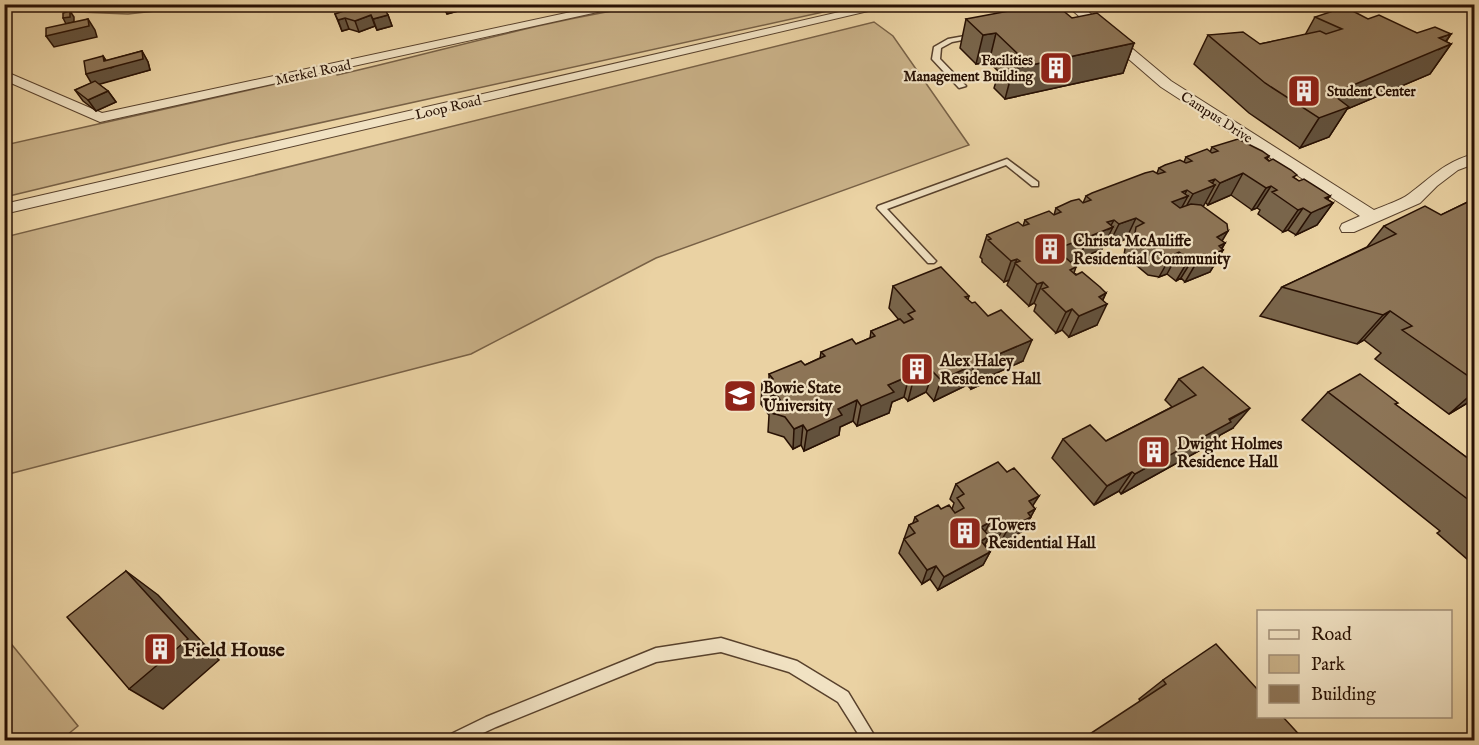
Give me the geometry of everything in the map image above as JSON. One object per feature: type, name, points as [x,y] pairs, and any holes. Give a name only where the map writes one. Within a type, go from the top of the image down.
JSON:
[{"type":"street","name":"Merkel Road","points":[[4,75],[100,118],[628,4]]},
{"type":"street","name":"Loop Road","points":[[4,209],[892,4]]},
{"type":"street","name":"Campus Drive","points":[[1071,4],[1084,19],[1166,84],[1372,216]]},
{"type":"street","points":[[1348,228],[1414,199],[1431,182],[1453,167],[1474,159]]},
{"type":"lane","points":[[962,86],[936,59],[938,47],[950,40],[983,35]]},
{"type":"lane","points":[[931,261],[881,208],[1007,162],[1035,184]]},
{"type":"lane","points":[[454,741],[491,722],[656,655],[721,645],[792,666],[843,698],[870,741]]},
{"type":"green space","points":[[656,4],[855,5],[233,142],[5,197],[5,145],[333,71],[337,75],[575,18]]},
{"type":"green space","points":[[4,5],[210,5],[128,14],[5,9]]},
{"type":"green space","points":[[874,22],[893,36],[969,145],[656,258],[471,354],[5,475],[5,237]]},
{"type":"green space","points":[[4,635],[78,726],[61,740],[5,740]]},
{"type":"building","points":[[382,4],[388,15],[373,19],[371,15],[355,21],[345,18],[338,20],[335,14],[350,9],[351,5]]},
{"type":"building","points":[[1055,4],[1072,18],[1097,13],[1134,43],[1013,69],[1002,59],[1020,56],[996,33],[983,35],[966,19]]},
{"type":"building","points":[[1345,7],[1368,19],[1379,15],[1417,33],[1435,27],[1451,34],[1439,38],[1451,44],[1332,94],[1349,107],[1319,118],[1265,83],[1208,35],[1243,32],[1260,44],[1320,31],[1326,34],[1342,29],[1315,17]]},
{"type":"building","points":[[70,11],[70,17],[63,18],[63,13]]},
{"type":"building","points":[[88,19],[89,26],[46,36],[46,28]]},
{"type":"building","points":[[142,51],[143,59],[86,74],[84,61],[103,56],[104,61]]},
{"type":"building","points":[[95,81],[108,91],[88,100],[75,90]]},
{"type":"building","points":[[1238,139],[1262,151],[1269,156],[1265,158],[1269,161],[1273,159],[1291,170],[1297,175],[1293,177],[1299,181],[1304,179],[1323,191],[1330,196],[1325,198],[1333,203],[1311,213],[1303,208],[1298,210],[1272,192],[1277,190],[1271,186],[1266,188],[1243,173],[1220,183],[1215,179],[1209,181],[1215,185],[1193,194],[1187,190],[1182,192],[1188,196],[1172,202],[1180,208],[1191,204],[1201,205],[1227,224],[1228,231],[1217,237],[1225,243],[1219,246],[1223,250],[1198,260],[1194,257],[1189,259],[1179,252],[1171,256],[1160,253],[1135,233],[1136,227],[1144,223],[1136,218],[1119,224],[1114,220],[1107,222],[1113,227],[1088,237],[1083,232],[1077,235],[1083,239],[1056,249],[1076,267],[1070,270],[1076,275],[1082,272],[1106,293],[1099,297],[1107,304],[1079,316],[1072,309],[1066,312],[1042,289],[1048,287],[1043,282],[1037,284],[1015,263],[1020,261],[1017,259],[1011,261],[988,240],[991,239],[987,235],[1018,222],[1023,226],[1029,224],[1025,220],[1049,211],[1054,215],[1061,212],[1056,208],[1071,201],[1079,199],[1083,203],[1091,200],[1086,196],[1092,193],[1145,173],[1165,172],[1159,168],[1180,160],[1186,163],[1192,161],[1186,157],[1207,149],[1212,153],[1218,151],[1212,147]]},
{"type":"building","points":[[1474,199],[1474,380],[1402,330],[1412,326],[1390,311],[1383,315],[1282,287],[1396,234],[1384,226],[1425,206],[1441,215]]},
{"type":"building","name":"Alex Haley Residence Hall","points":[[941,267],[969,296],[965,297],[972,303],[975,302],[988,316],[1001,310],[1032,340],[994,356],[997,360],[978,368],[975,364],[941,380],[933,372],[913,381],[909,376],[888,385],[894,392],[861,406],[857,400],[838,409],[842,415],[807,431],[803,425],[794,429],[785,417],[769,412],[772,405],[781,401],[776,394],[771,396],[762,383],[773,379],[769,374],[801,361],[805,365],[825,356],[821,352],[852,339],[856,344],[875,336],[871,331],[900,319],[904,323],[913,319],[908,314],[915,311],[893,286]]},
{"type":"building","points":[[1203,367],[1250,408],[1229,419],[1231,422],[1135,474],[1132,472],[1107,486],[1063,439],[1090,425],[1106,441],[1196,395],[1179,379]]},
{"type":"building","points":[[1360,374],[1398,403],[1395,404],[1474,463],[1474,504],[1328,392]]},
{"type":"building","name":"Towers Residential Hall","points":[[998,462],[1007,472],[1014,468],[1039,496],[1029,501],[1035,509],[1028,513],[1031,517],[1008,529],[1005,525],[997,529],[990,522],[981,527],[989,536],[981,541],[990,552],[944,577],[936,566],[927,570],[904,539],[915,533],[909,525],[918,521],[915,517],[938,505],[941,509],[949,505],[955,513],[964,508],[957,498],[964,494],[956,484]]},
{"type":"building","points":[[126,571],[188,639],[129,689],[67,617]]},
{"type":"building","points":[[1216,644],[1257,689],[1257,718],[1284,718],[1305,741],[1079,741],[1166,684],[1163,680]]},
{"type":"place","name":"Facilities Management Building","points":[[1056,68]]},
{"type":"place","name":"Student Center","points":[[1304,91]]},
{"type":"place","name":"Christa McAuliffe Residential Community","points":[[1050,249]]},
{"type":"place","name":"Alex Haley Residence Hall","points":[[917,369]]},
{"type":"place","name":"Bowie State University","points":[[740,396]]},
{"type":"place","name":"Dwight Holmes Residence Hall","points":[[1154,452]]},
{"type":"place","name":"Towers Residential Hall","points":[[965,533]]},
{"type":"place","name":"Field House","points":[[160,649]]}]
